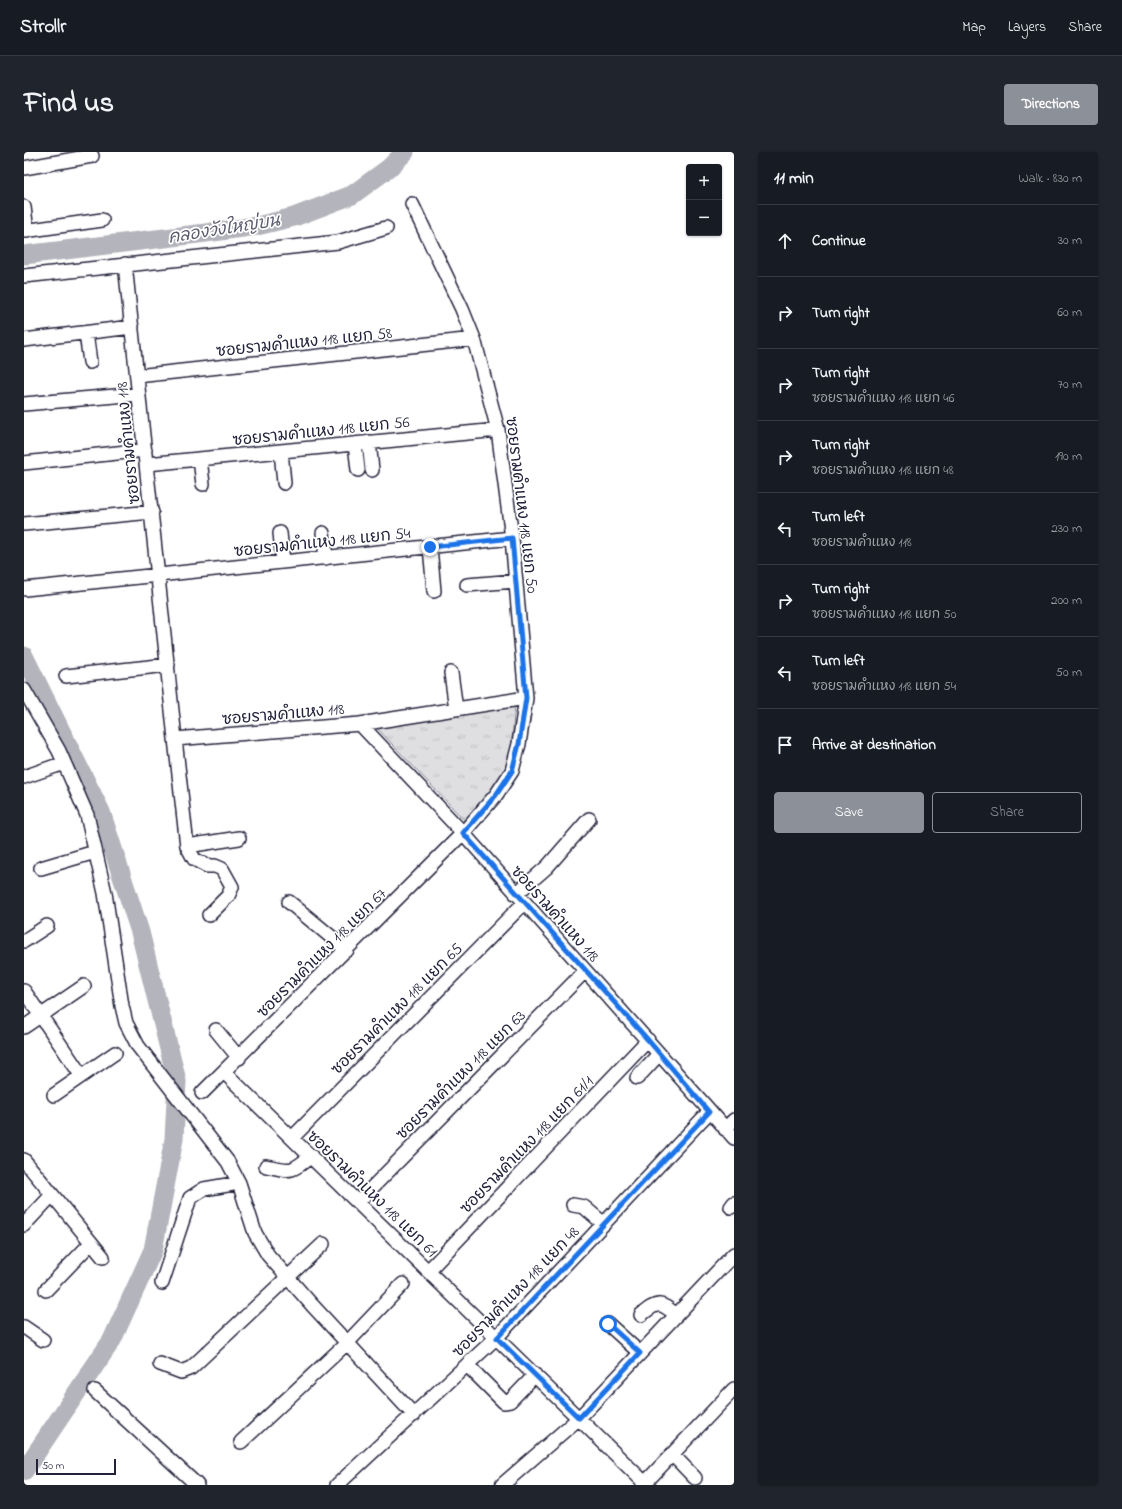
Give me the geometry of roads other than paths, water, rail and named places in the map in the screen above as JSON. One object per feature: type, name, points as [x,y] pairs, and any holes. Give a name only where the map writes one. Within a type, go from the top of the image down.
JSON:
[{"type":"street","points":[[24,168],[92,156]]},
{"type":"street","name":"ซอยรามคำแหง 118 แยก 50","points":[[412,204],[474,339],[498,430],[512,538],[526,698],[519,744],[512,771],[496,795],[463,833]]},
{"type":"street","points":[[24,207],[26,231],[102,220]]},
{"type":"street","points":[[24,276],[338,242],[386,228]]},
{"type":"street","name":"ซอยรามคำแหง 118","points":[[125,264],[176,739],[360,724],[463,833],[648,1040],[709,1112],[731,1129]]},
{"type":"street","points":[[24,340],[132,327]]},
{"type":"street","points":[[86,333],[90,362]]},
{"type":"street","name":"ซอยรามคำแหง 118 แยก 58","points":[[137,376],[474,339]]},
{"type":"street","points":[[24,404],[138,394]]},
{"type":"street","name":"ซอยรามคำแหง 118 แยก 56","points":[[147,464],[498,430]]},
{"type":"street","points":[[369,442],[372,470]]},
{"type":"street","points":[[355,444],[358,470]]},
{"type":"street","points":[[24,463],[145,450]]},
{"type":"street","points":[[281,451],[284,483]]},
{"type":"street","points":[[200,459],[203,484]]},
{"type":"street","points":[[24,524],[152,512]]},
{"type":"street","points":[[280,533],[284,562]]},
{"type":"street","points":[[323,533],[326,558]]},
{"type":"street","name":"ซอยรามคำแหง 118 แยก 54","points":[[24,590],[512,538]]},
{"type":"street","points":[[430,547],[434,591]]},
{"type":"street","points":[[467,585],[516,581]]},
{"type":"street","points":[[66,676],[168,665]]},
{"type":"street","points":[[451,673],[456,709]]},
{"type":"street","points":[[24,690],[64,763],[86,814],[105,893],[122,1006],[126,1023],[138,1046],[228,1162],[239,1183],[255,1233],[268,1255],[414,1415]]},
{"type":"street","points":[[360,724],[526,698]]},
{"type":"street","points":[[176,739],[187,846],[194,859],[207,866],[215,866],[222,869],[232,887],[228,896],[208,915]]},
{"type":"street","points":[[24,777],[64,763]]},
{"type":"street","name":"ซอยรามคำแหง 118 แยก 65","points":[[292,1138],[520,898],[589,819]]},
{"type":"street","name":"ซอยรามคำแหง 118 แยก 67","points":[[202,1094],[240,1058],[463,833]]},
{"type":"street","points":[[187,846],[239,838]]},
{"type":"street","points":[[41,868],[95,852]]},
{"type":"street","points":[[289,902],[347,950]]},
{"type":"street","points":[[24,942],[47,926]]},
{"type":"street","name":"ซอยรามคำแหง 118 แยก 63","points":[[358,1202],[585,971]]},
{"type":"street","points":[[24,1027],[84,986]]},
{"type":"street","points":[[24,991],[81,1075]]},
{"type":"street","points":[[216,1030],[240,1058]]},
{"type":"street","name":"ซอยรามคำแหง 118 แยก 61/1","points":[[428,1271],[648,1040]]},
{"type":"street","points":[[54,1095],[115,1053]]},
{"type":"street","points":[[637,1078],[659,1054]]},
{"type":"street","name":"ซอยรามคำแหง 118 แยก 61","points":[[225,1073],[645,1484]]},
{"type":"street","name":"ซอยรามคำแหง 118 แยก 48","points":[[336,1485],[497,1338],[709,1112]]},
{"type":"street","points":[[266,1166],[290,1170],[298,1167],[311,1156]]},
{"type":"street","points":[[24,1160],[103,1257]]},
{"type":"street","points":[[162,1283],[190,1198],[204,1189],[239,1183]]},
{"type":"street","points":[[24,1225],[52,1195]]},
{"type":"street","points":[[573,1205],[584,1207],[604,1224]]},
{"type":"street","points":[[46,1290],[91,1243]]},
{"type":"street","points":[[160,1364],[177,1372],[185,1372],[323,1244]]},
{"type":"street","points":[[502,1485],[579,1418],[734,1254]]},
{"type":"street","points":[[241,1442],[347,1343],[403,1284]]},
{"type":"street","points":[[641,1315],[658,1304],[667,1307],[676,1315]]},
{"type":"street","points":[[608,1324],[640,1353]]},
{"type":"street","points":[[24,1327],[43,1340]]},
{"type":"street","points":[[468,1366],[504,1402],[510,1401],[535,1375]]},
{"type":"street","points":[[645,1484],[734,1389]]},
{"type":"street","points":[[95,1391],[196,1485]]},
{"type":"street","points":[[672,1454],[695,1478]]},
{"type":"waterway","name":"คลองวังใหญ่บน","points":[[24,255],[257,226],[294,217],[352,195],[389,168],[405,152]]},
{"type":"waterway","points":[[24,656],[101,812],[140,932],[177,1081],[174,1139],[153,1250],[112,1340],[24,1471]]}]
